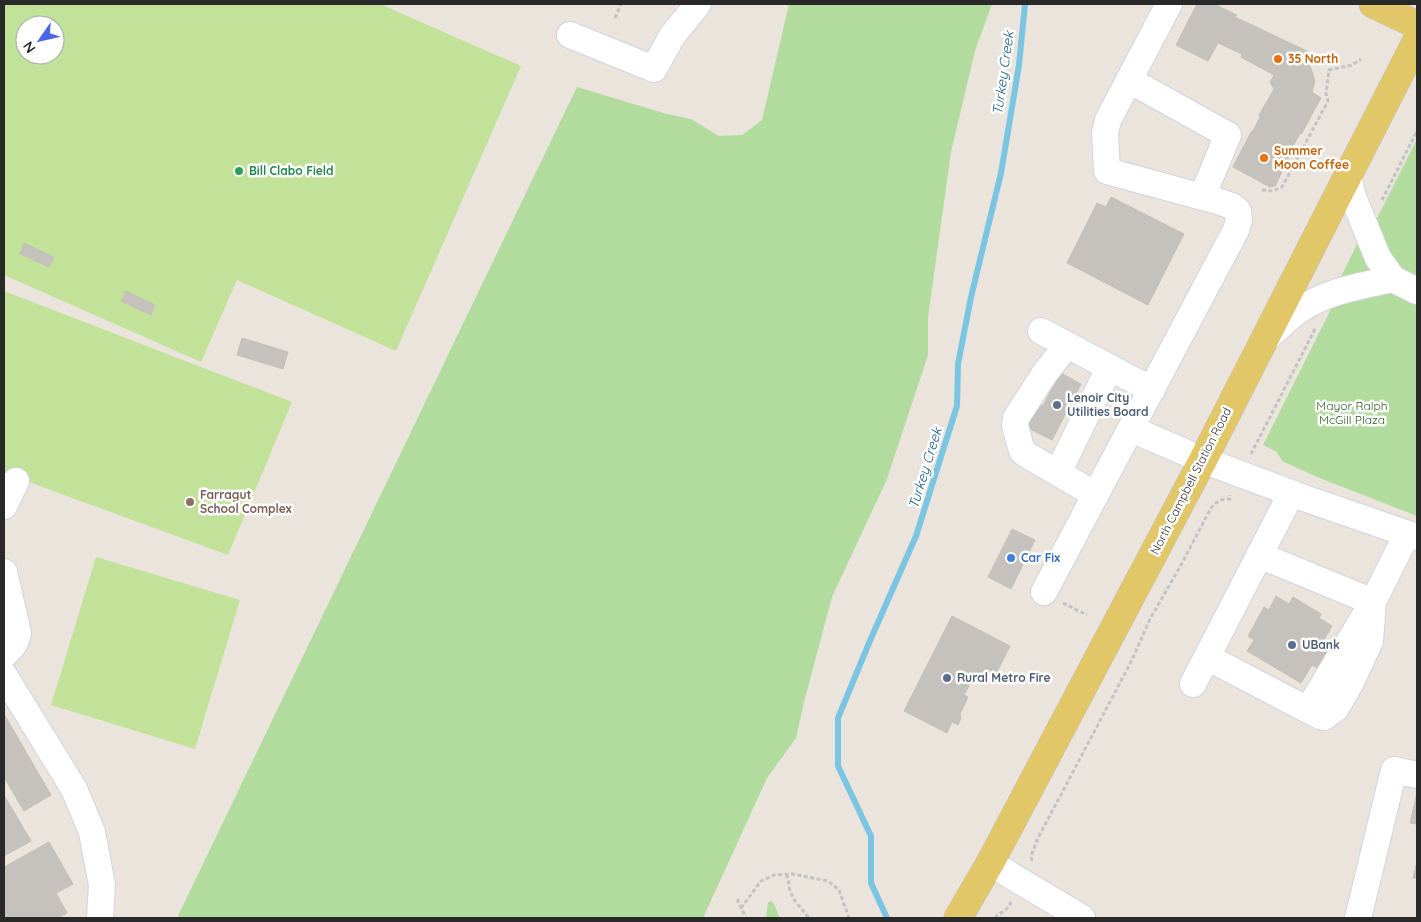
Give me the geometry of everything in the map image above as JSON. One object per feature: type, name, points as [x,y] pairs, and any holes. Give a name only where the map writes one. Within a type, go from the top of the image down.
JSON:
[{"type":"main road","points":[[1373,4],[1417,25]]},
{"type":"main road","name":"North Campbell Station Road","points":[[958,918],[990,863],[1203,460],[1417,40]]},
{"type":"street","points":[[570,35],[654,69],[672,36],[698,4]]},
{"type":"street","points":[[1052,596],[1096,495],[1236,230],[1239,220],[1238,211],[1232,206],[1107,171],[1105,133],[1108,120],[1169,4]]},
{"type":"street","points":[[1129,80],[1228,135],[1202,197]]},
{"type":"street","points":[[1348,176],[1353,197],[1378,258],[1393,279],[1417,291]]},
{"type":"street","points":[[1263,341],[1297,311],[1313,302],[1353,287],[1393,279]]},
{"type":"street","points":[[1041,331],[1152,390]]},
{"type":"street","points":[[1067,345],[1045,373],[1016,418],[1015,426],[1022,451],[1096,495]]},
{"type":"street","points":[[1058,473],[1109,368]]},
{"type":"street","points":[[1131,429],[1243,476],[1412,536],[1373,602],[1370,641],[1352,682],[1336,708],[1324,717],[1206,657]]},
{"type":"street","points":[[4,506],[16,481]]},
{"type":"street","points":[[1192,684],[1292,494]]},
{"type":"street","points":[[1260,555],[1373,602]]},
{"type":"street","points":[[4,572],[18,633],[13,647],[4,654]]},
{"type":"street","points":[[4,675],[74,789],[92,832],[102,885],[100,918]]},
{"type":"street","points":[[1358,918],[1394,770],[1417,776]]},
{"type":"street","points":[[990,863],[1082,918]]},
{"type":"path","points":[[615,18],[621,4]]},
{"type":"path","points":[[1262,190],[1273,191],[1282,187],[1328,101],[1326,94],[1329,70],[1352,65],[1361,59]]},
{"type":"path","points":[[1382,200],[1417,131]]},
{"type":"path","points":[[995,918],[1008,909],[1032,862],[1031,856],[1038,838],[1131,662],[1150,619],[1211,508],[1215,503],[1225,498],[1230,499],[1230,493],[1243,476],[1249,456],[1319,322]]},
{"type":"path","points":[[1052,596],[1087,615]]},
{"type":"path","points":[[741,908],[761,881],[774,874],[787,874],[828,881],[839,890],[849,918]]},
{"type":"path","points":[[787,874],[790,891],[795,901],[810,918]]},
{"type":"path","points":[[737,898],[746,918]]},
{"type":"green space","name":"Bill Clabo Field","points":[[4,4],[380,4],[521,66],[396,351],[237,280],[201,362],[4,275]]},
{"type":"green space","points":[[789,4],[992,4],[975,51],[951,152],[928,317],[928,355],[887,479],[832,597],[796,738],[767,778],[703,918],[177,918],[577,87],[667,114],[691,119],[719,136],[742,135],[762,120]]},
{"type":"green space","name":"Mayor Ralph McGill Plaza","points":[[1417,139],[1417,516],[1317,477],[1282,461],[1277,452],[1263,445],[1345,281],[1340,279],[1360,238],[1366,240]]},
{"type":"green space","points":[[4,291],[292,402],[228,555],[4,473]]},
{"type":"green space","points":[[96,557],[240,600],[195,749],[51,705]]},
{"type":"green space","points":[[771,901],[780,918],[766,918],[768,903]]},
{"type":"building","points":[[1197,4],[1214,4],[1237,15],[1235,17],[1307,51],[1304,58],[1311,68],[1315,81],[1312,92],[1321,98],[1291,150],[1275,186],[1270,187],[1233,167],[1274,89],[1270,82],[1274,75],[1241,57],[1242,54],[1218,43],[1208,61],[1176,45]]},
{"type":"building","points":[[1111,197],[1184,234],[1148,305],[1067,263],[1097,203],[1106,207]]},
{"type":"building","points":[[24,243],[54,257],[49,267],[20,254]]},
{"type":"building","points":[[126,291],[155,305],[151,315],[121,301]]},
{"type":"building","points":[[242,338],[288,352],[283,369],[237,355]]},
{"type":"building","name":"Lenoir City Utilities Board","points":[[1055,370],[1081,384],[1052,440],[1024,426],[1037,403],[1043,406],[1052,388],[1045,385]]},
{"type":"building","name":"Car Fix","points":[[1012,529],[1035,540],[1011,589],[988,577]]},
{"type":"building","name":"UBank","points":[[1276,596],[1289,604],[1293,597],[1321,614],[1319,618],[1332,626],[1324,640],[1359,661],[1345,684],[1312,665],[1301,683],[1247,651],[1254,640],[1248,636],[1264,607],[1269,610]]},
{"type":"building","name":"Rural Metro Fire","points":[[952,616],[1010,646],[992,682],[976,673],[964,695],[968,697],[960,714],[961,718],[958,725],[952,722],[947,733],[904,711]]},
{"type":"building","points":[[4,714],[51,795],[24,811],[4,777]]},
{"type":"building","points":[[1417,793],[1417,824],[1410,823]]},
{"type":"building","points":[[4,795],[31,841],[4,856]]},
{"type":"building","points":[[49,842],[73,884],[56,893],[67,913],[58,918],[4,918],[4,867]]},
{"type":"building","points":[[1417,862],[1417,878],[1413,878]]},
{"type":"waterway","name":"Turkey Creek","points":[[887,918],[871,883],[871,836],[838,766],[838,718],[916,536],[957,406],[958,364],[971,297],[1001,173],[1019,65],[1025,4]]},
{"type":"place","name":"35 North","points":[[1278,59]]},
{"type":"place","name":"Summer Moon Coffee","points":[[1264,158]]},
{"type":"place","name":"Bill Clabo Field","points":[[239,171]]},
{"type":"place","name":"Lenoir City Utilities Board","points":[[1057,405]]},
{"type":"place","name":"Farragut School Complex","points":[[190,502]]},
{"type":"place","name":"Car Fix","points":[[1011,558]]},
{"type":"place","name":"UBank","points":[[1292,645]]},
{"type":"place","name":"Rural Metro Fire","points":[[947,678]]}]
